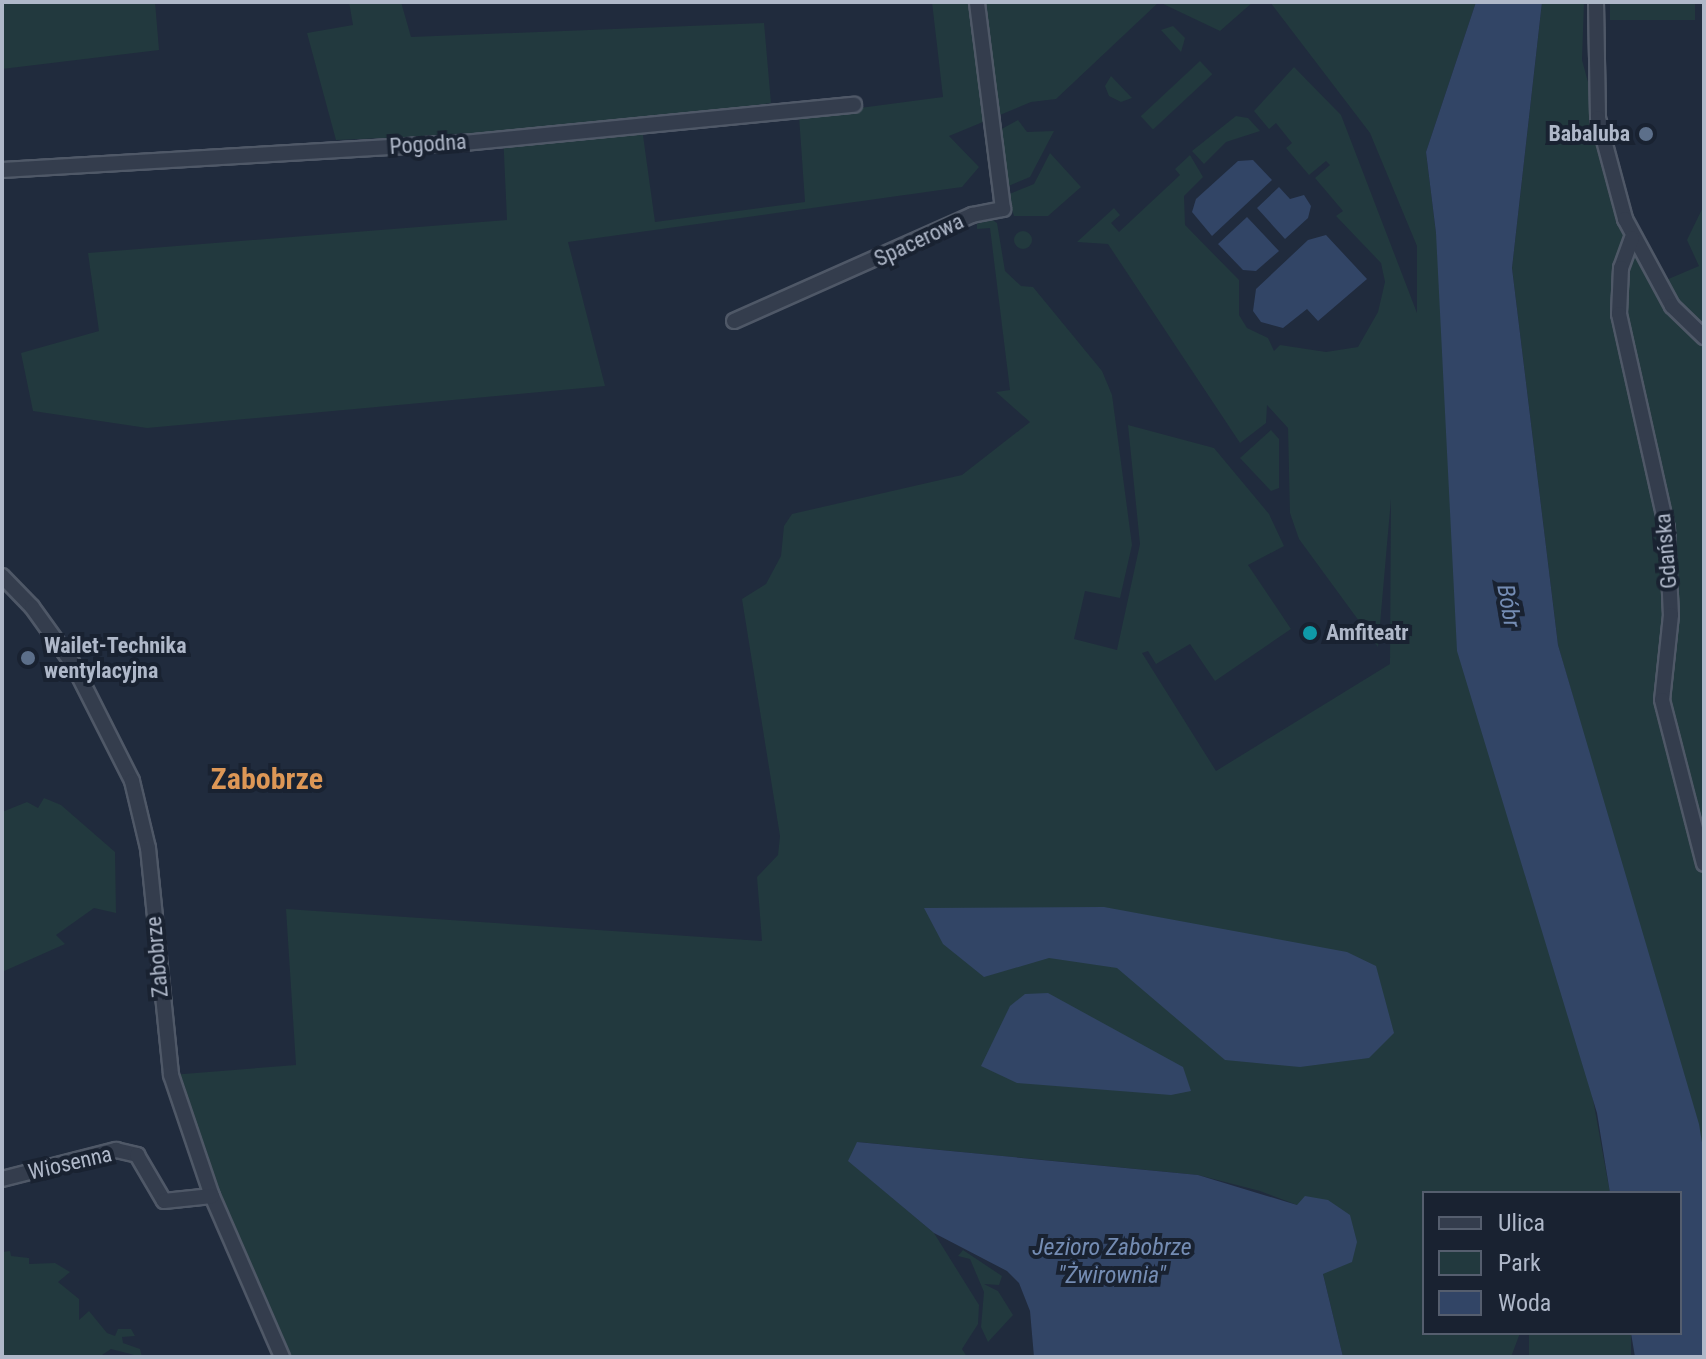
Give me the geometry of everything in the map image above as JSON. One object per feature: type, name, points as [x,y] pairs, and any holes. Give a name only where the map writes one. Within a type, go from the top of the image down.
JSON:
[{"type":"street","name":"Spacerowa","points":[[734,321],[972,215],[1003,209],[977,2]]},
{"type":"street","points":[[1596,2],[1598,118],[1632,238],[1672,306],[1704,337]]},
{"type":"street","name":"Pogodna","points":[[2,170],[463,143],[854,105]]},
{"type":"street","name":"Gdańska","points":[[1632,238],[1621,268],[1619,314],[1667,528],[1671,615],[1662,700],[1704,864]]},
{"type":"street","name":"Zabobrze","points":[[2,576],[32,607],[73,664],[132,781],[148,848],[167,1059],[212,1196],[282,1357]]},
{"type":"street","name":"Wiosenna","points":[[2,1179],[116,1150],[137,1155],[164,1201],[212,1196]]},
{"type":"green space","points":[[2,2],[155,2],[159,50],[2,69]]},
{"type":"green space","points":[[349,2],[401,2],[411,37],[764,23],[771,103],[641,121],[655,222],[805,202],[799,116],[943,97],[932,2],[1159,2],[1056,99],[1031,102],[949,136],[979,167],[962,187],[568,242],[605,386],[147,428],[33,411],[21,353],[99,331],[88,253],[507,220],[503,133],[336,140],[307,33],[353,25]]},
{"type":"green space","points":[[1159,2],[1253,2],[1220,31]]},
{"type":"green space","points":[[1270,2],[1476,2],[1426,152],[1436,233],[1610,1191],[1422,1191],[1422,1335],[1519,1335],[1511,1357],[1343,1357],[1323,1274],[1297,1205],[1260,1191],[1198,1175],[858,1142],[849,1161],[934,1233],[979,1305],[978,1324],[962,1349],[967,1357],[282,1357],[171,1075],[296,1065],[286,909],[762,941],[757,877],[778,855],[780,836],[742,599],[766,584],[781,556],[784,526],[792,514],[962,475],[1030,422],[996,392],[1010,390],[990,228],[977,229],[977,224],[991,219],[997,223],[1005,271],[1021,286],[1033,287],[1102,371],[1112,395],[1132,545],[1120,598],[1085,591],[1074,639],[1117,650],[1140,544],[1128,425],[1214,448],[1269,514],[1284,546],[1248,565],[1291,629],[1215,681],[1190,644],[1156,664],[1148,651],[1142,653],[1216,771],[1390,664],[1391,499],[1378,647],[1299,539],[1290,513],[1288,428],[1267,405],[1266,423],[1240,443],[1108,244],[1077,242],[1114,208],[1120,215],[1111,223],[1119,232],[1180,175],[1175,169],[1190,155],[1203,177],[1184,196],[1185,225],[1239,280],[1239,315],[1247,328],[1268,338],[1274,351],[1280,345],[1326,352],[1358,347],[1378,312],[1385,282],[1381,263],[1336,216],[1343,211],[1315,178],[1330,165],[1326,161],[1309,175],[1286,148],[1292,143],[1276,123],[1269,129],[1254,111],[1294,67],[1341,115],[1417,313],[1417,246],[1370,133]]},
{"type":"green space","points":[[1542,2],[1584,2],[1582,60],[1625,219],[1659,283],[1699,266],[1687,240],[1704,205],[1704,1155],[1558,645],[1512,268]]},
{"type":"green space","points":[[1610,2],[1695,2],[1695,20],[1610,20]]},
{"type":"green space","points":[[1173,26],[1185,38],[1181,52],[1161,30]]},
{"type":"green space","points":[[1200,61],[1212,74],[1153,129],[1141,116]]},
{"type":"green space","points":[[1111,76],[1132,98],[1121,102],[1109,96],[1105,86]]},
{"type":"green space","points":[[1236,116],[1248,118],[1260,131],[1226,142],[1204,164],[1192,151]]},
{"type":"green space","points":[[1018,120],[1027,132],[1054,131],[1030,177],[1006,187],[998,131]]},
{"type":"green space","points":[[1050,153],[1081,187],[1048,216],[1014,216],[1007,195],[1034,184]]},
{"type":"green space","points":[[1019,231],[1027,231],[1032,240],[1030,247],[1019,249],[1014,244],[1014,236]]},
{"type":"green space","points":[[1271,430],[1279,439],[1279,488],[1271,491],[1240,458]]},
{"type":"green space","points":[[44,798],[61,805],[115,852],[116,913],[94,908],[56,935],[65,944],[2,972],[2,812],[27,802],[38,808]]},
{"type":"green space","points":[[963,1250],[1002,1276],[999,1285],[984,1284],[998,1291],[1013,1315],[988,1342],[981,1327],[984,1292],[970,1259],[958,1256]]},
{"type":"green space","points":[[10,1251],[11,1256],[29,1258],[29,1264],[55,1263],[70,1272],[58,1282],[79,1299],[79,1320],[89,1311],[107,1333],[115,1336],[118,1329],[131,1329],[135,1336],[122,1337],[123,1343],[140,1349],[142,1357],[111,1349],[99,1357],[2,1357],[2,1252]]},
{"type":"green space","points":[[1529,1335],[1631,1335],[1631,1357],[1529,1357]]},
{"type":"water","name":"Bóbr","points":[[1476,2],[1542,2],[1512,268],[1558,645],[1699,1124],[1704,1155],[1704,1357],[1635,1357],[1631,1335],[1682,1335],[1682,1191],[1610,1191],[1597,1113],[1457,651],[1436,233],[1426,152]]},
{"type":"water","points":[[1253,160],[1272,180],[1212,236],[1192,212],[1196,199],[1238,161]]},
{"type":"water","points":[[1279,187],[1290,199],[1304,195],[1311,206],[1308,218],[1285,239],[1257,208]]},
{"type":"water","points":[[1247,217],[1279,251],[1256,271],[1243,270],[1218,244]]},
{"type":"water","points":[[1326,235],[1367,279],[1318,321],[1307,309],[1283,328],[1261,322],[1253,311],[1256,289],[1308,240]]},
{"type":"water","points":[[1104,907],[1347,952],[1376,966],[1394,1033],[1369,1058],[1300,1067],[1225,1060],[1117,968],[1049,958],[984,977],[943,944],[924,908]]},
{"type":"water","points":[[1048,993],[1183,1067],[1191,1091],[1171,1095],[1017,1083],[981,1066],[1010,1006],[1025,994]]},
{"type":"water","name":"Jezioro Zabobrze \"Żwirownia\"","points":[[857,1142],[1198,1175],[1297,1205],[1305,1196],[1328,1200],[1350,1215],[1357,1242],[1352,1262],[1323,1274],[1343,1357],[1034,1357],[1030,1311],[1019,1283],[1007,1271],[934,1233],[848,1161]]},
{"type":"place","name":"Babaluba","points":[[1646,134]]},
{"type":"place","name":"Amfiteatr","points":[[1310,633]]},
{"type":"place","name":"Wailet-Technika wentylacyjna","points":[[28,658]]},
{"type":"district","name":"Zabobrze","points":[[267,779]]}]
